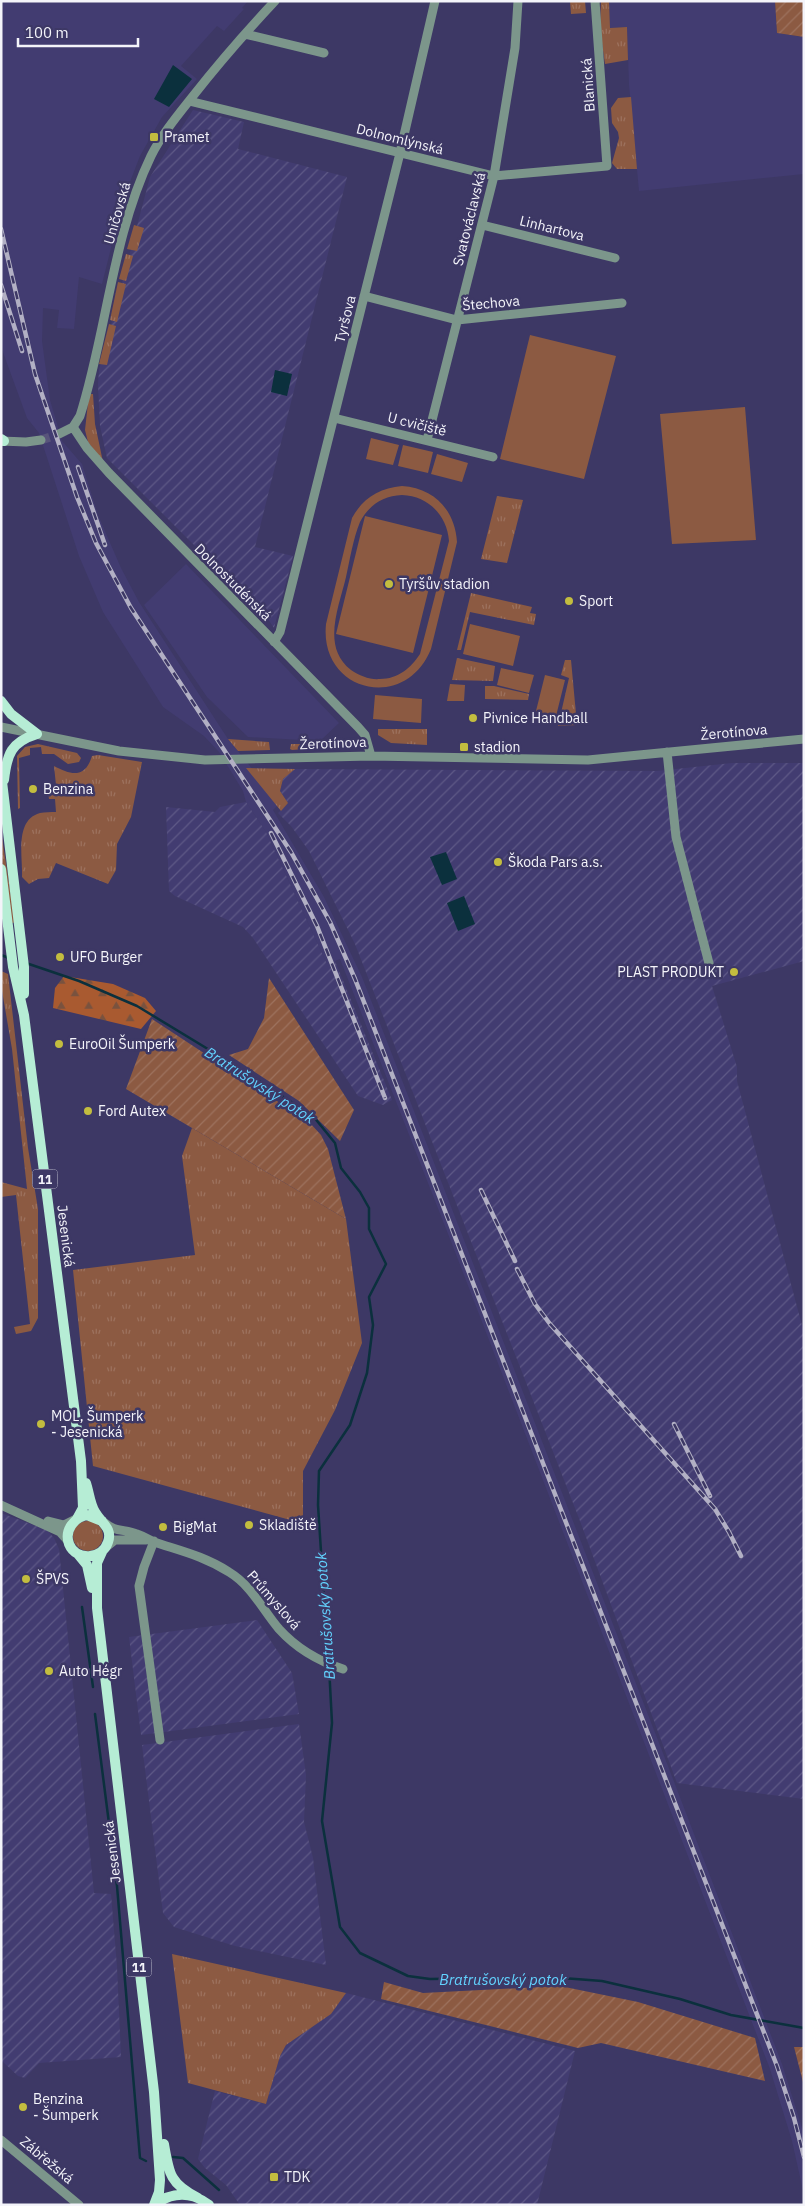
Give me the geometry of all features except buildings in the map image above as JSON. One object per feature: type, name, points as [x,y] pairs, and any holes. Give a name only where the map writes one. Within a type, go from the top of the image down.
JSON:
[{"type":"main road","points":[[1,701],[11,714],[37,734]]},
{"type":"main road","points":[[3,786],[6,762],[12,749],[26,737],[37,734]]},
{"type":"main road","name":"Jesenická","points":[[1,773],[24,967],[24,1016]]},
{"type":"main road","name":"Jesenická","points":[[1,869],[13,962],[24,1016],[81,1461],[83,1508],[69,1529],[69,1542],[87,1565],[97,1608],[154,2092],[160,2180],[155,2205]]},
{"type":"main road","name":"Jesenická","points":[[81,1461],[93,1510],[103,1522],[109,1538],[97,1564],[97,1608]]},
{"type":"main road","points":[[77,1519],[87,1515],[103,1522]]},
{"type":"main road","points":[[76,1553],[87,1557],[103,1550]]},
{"type":"main road","name":"Jesenická","points":[[154,2092],[172,2177],[181,2188],[198,2198]]},
{"type":"main road","points":[[155,2205],[175,2195],[188,2195],[198,2198]]},
{"type":"main road","name":"11","points":[[198,2198],[209,2205]]},
{"type":"street","name":"Uničovská","points":[[73,428],[82,409],[121,245],[138,187],[152,153],[189,101],[275,1]]},
{"type":"street","name":"Tyršova","points":[[274,642],[280,632],[334,418],[400,153],[435,1]]},
{"type":"street","name":"Svatováclavská","points":[[428,440],[494,176],[515,48],[518,1]]},
{"type":"street","name":"Blanická","points":[[595,1],[607,166]]},
{"type":"street","points":[[245,34],[324,53]]},
{"type":"street","name":"Dolnomlýnská","points":[[189,101],[494,176],[607,166]]},
{"type":"street","name":"Linhartova","points":[[482,225],[615,258]]},
{"type":"street","name":"Štechova","points":[[364,296],[457,320],[622,304]]},
{"type":"street","name":"U cvičiště","points":[[334,418],[493,457]]},
{"type":"street","points":[[59,434],[73,428]]},
{"type":"street","name":"Dolnostudénská","points":[[73,428],[87,448],[109,473],[358,726],[365,735],[371,756]]},
{"type":"street","points":[[2,441],[26,442],[41,440]]},
{"type":"street","name":"Žerotínova","points":[[1,727],[89,746],[193,759],[371,756],[588,760],[804,739]]},
{"type":"street","points":[[668,752],[676,837],[711,971]]},
{"type":"street","points":[[1,1505],[62,1533],[69,1542]]},
{"type":"street","points":[[28,1516],[64,1525],[77,1519]]},
{"type":"street","name":"Průmyslová","points":[[103,1522],[113,1529],[136,1533],[154,1542]]},
{"type":"street","name":"Průmyslová","points":[[103,1550],[112,1541],[119,1539],[154,1542],[191,1552],[241,1580],[291,1641],[320,1661],[340,1668]]},
{"type":"street","points":[[154,1542],[139,1586],[160,1740]]},
{"type":"street","name":"Zábřežská","points":[[1,2140],[78,2204]]},
{"type":"shaded area","points":[[1,1],[248,1],[242,8],[244,9],[224,31],[217,26],[181,66],[197,79],[162,117],[140,156],[123,200],[102,284],[79,277],[74,329],[57,328],[59,310],[43,308],[42,341],[50,400],[62,441],[82,464],[98,515],[121,568],[139,602],[228,739],[280,803],[273,810],[324,897],[362,977],[782,2064],[804,2134],[804,2195],[792,2141],[770,2069],[340,959],[327,964],[266,832],[246,802],[243,791],[219,752],[204,736],[163,707],[103,612],[79,556],[39,433],[27,418],[1,345]]},
{"type":"shaded area","points":[[609,1],[775,1],[777,33],[803,37],[804,174],[639,191],[629,85],[627,27],[610,28]]},
{"type":"shaded area","points":[[193,110],[244,122],[238,149],[347,177],[255,547],[293,556],[274,628],[268,619],[107,458],[100,426],[99,370],[150,177]]},
{"type":"shaded area","points":[[186,564],[339,723],[320,741],[248,737],[207,697],[144,605]]},
{"type":"shaded area","points":[[732,763],[804,763],[804,961],[712,986],[737,1067],[737,1081],[804,1333],[804,1799],[677,1783],[580,1521],[355,944],[309,851],[291,826],[278,813],[288,803],[280,791],[283,779],[295,769],[657,771]]},
{"type":"shaded area","points":[[246,802],[266,832],[327,964],[335,961],[392,1100],[383,1105],[358,1096],[253,938],[243,927],[175,896],[169,891],[166,807],[215,812],[220,807]]},
{"type":"shaded area","points":[[1,1513],[47,1530],[54,1538],[59,1549],[94,1893],[111,1894],[117,1967],[121,2057],[39,2063],[25,2078],[18,2076],[3,2062],[1,2064]]},
{"type":"shaded area","points":[[257,1620],[292,1673],[299,1714],[141,1735],[129,1637]]},
{"type":"shaded area","points":[[299,1724],[306,1775],[304,1822],[313,1858],[326,1965],[235,1946],[174,1927],[163,1913],[142,1745]]},
{"type":"shaded area","points":[[346,1993],[575,2051],[537,2205],[240,2205],[226,2185],[205,2168],[198,2159],[215,2091],[266,2104],[280,2056],[286,2045],[331,2014]]},
{"type":"green space","points":[[570,1],[585,1],[586,13],[571,14]]},
{"type":"green space","points":[[601,1],[609,1],[610,28],[627,27],[628,60],[605,64],[600,29]]},
{"type":"green space","points":[[775,1],[804,1],[804,37],[777,33]]},
{"type":"green space","points":[[631,97],[637,169],[617,169],[612,163],[619,138],[618,132],[612,123],[611,108],[618,98]]},
{"type":"green space","points":[[134,225],[144,228],[137,251],[127,249]]},
{"type":"green space","points":[[126,254],[133,256],[126,281],[119,279]]},
{"type":"green space","points":[[118,282],[126,284],[117,322],[110,320]]},
{"type":"green space","points":[[109,324],[116,326],[107,365],[99,364]]},
{"type":"green space","points":[[530,335],[616,356],[584,479],[500,459]]},
{"type":"green space","points":[[89,394],[93,394],[95,424],[103,462],[88,442],[85,430]]},
{"type":"green space","points":[[745,407],[756,540],[672,544],[660,414]]},
{"type":"green space","points":[[371,438],[399,445],[393,465],[366,459]]},
{"type":"green space","points":[[403,445],[433,452],[428,473],[398,466]]},
{"type":"green space","points":[[437,454],[468,463],[462,482],[431,474]]},
{"type":"green space","points":[[394,487],[413,488],[433,496],[441,503],[452,520],[457,542],[431,649],[419,669],[403,682],[385,687],[366,686],[349,679],[336,666],[327,647],[326,624],[352,518],[361,505],[372,495]],"holes":[[[411,496],[428,503],[440,515],[449,541],[420,654],[408,668],[393,677],[376,679],[361,676],[342,661],[334,638],[337,614],[355,535],[360,522],[377,502],[389,497]]]},
{"type":"green space","points":[[497,496],[523,500],[507,563],[481,559]]},
{"type":"green space","name":"Tyršův stadion","points":[[365,516],[442,535],[413,653],[336,634]]},
{"type":"green space","points":[[471,593],[532,607],[530,613],[536,614],[534,625],[470,612],[461,650],[457,650]]},
{"type":"green space","points":[[470,624],[520,636],[513,666],[463,654]]},
{"type":"green space","points":[[457,658],[495,666],[493,681],[452,680]]},
{"type":"green space","points":[[565,660],[571,660],[577,725],[558,726],[569,678],[561,675]]},
{"type":"green space","points":[[501,668],[534,675],[529,693],[497,685]]},
{"type":"green space","points":[[545,675],[565,680],[555,720],[535,715]]},
{"type":"green space","points":[[450,684],[465,685],[464,701],[447,701]]},
{"type":"green space","points":[[485,686],[494,686],[529,694],[528,700],[485,699]]},
{"type":"green space","points":[[375,695],[422,699],[421,723],[373,719]]},
{"type":"green space","points":[[378,729],[427,729],[427,745],[391,743],[378,735]]},
{"type":"green space","points":[[228,739],[269,742],[270,750],[238,751]]},
{"type":"green space","points":[[38,744],[77,753],[81,758],[79,762],[68,764],[54,754],[42,754],[41,747],[30,748],[30,755],[19,758],[20,808],[18,809],[17,756],[25,747]]},
{"type":"green space","points":[[291,744],[343,744],[343,746],[292,750],[290,749]]},
{"type":"green space","points":[[98,755],[142,762],[131,817],[117,844],[116,870],[108,884],[56,863],[49,878],[38,879],[29,884],[22,877],[21,850],[23,831],[26,823],[32,817],[40,813],[56,812],[55,799],[49,799],[47,786],[56,785],[54,766],[72,773],[81,772],[86,769],[92,756]]},
{"type":"green space","points":[[246,768],[295,769],[283,779],[280,791],[288,803],[281,811]]},
{"type":"green space","points":[[1,831],[15,922],[13,923],[11,922],[1,855]]},
{"type":"green space","points":[[1,971],[8,974],[28,1148],[38,1209],[38,1318],[31,1331],[16,1334],[14,1327],[30,1324],[16,1195],[1,1197],[1,1182],[27,1189],[12,1049],[1,985]]},
{"type":"green space","points":[[64,976],[113,984],[145,998],[156,1011],[141,1029],[53,1008],[55,988]]},
{"type":"green space","points":[[269,978],[354,1110],[340,1141],[299,1101],[229,1055],[248,1049],[264,1018]]},
{"type":"green space","points":[[152,1019],[309,1122],[321,1135],[328,1149],[346,1219],[126,1089]]},
{"type":"green space","points":[[192,1128],[346,1219],[362,1343],[335,1410],[303,1471],[303,1521],[294,1521],[93,1466],[73,1270],[195,1255],[182,1156]]},
{"type":"green space","points":[[88,1521],[98,1526],[103,1536],[98,1546],[88,1551],[78,1546],[73,1536],[78,1526]]},
{"type":"green space","points":[[172,1954],[346,1993],[331,2014],[286,2045],[280,2056],[266,2104],[188,2083]]},
{"type":"green space","points":[[384,1982],[423,1993],[560,1986],[638,2002],[755,2038],[765,2081],[601,2043],[578,2048],[381,1999]]},
{"type":"green space","points":[[794,2047],[804,2047],[804,2086]]},
{"type":"water","points":[[173,65],[192,79],[169,107],[154,99]]},
{"type":"water","points":[[275,370],[292,374],[287,396],[271,392]]},
{"type":"water","points":[[446,852],[457,879],[442,885],[430,857]]},
{"type":"water","points":[[464,896],[475,924],[458,931],[447,903]]},
{"type":"waterway","name":"Bratrušovský potok","points":[[1,955],[9,958]]},
{"type":"waterway","name":"Bratrušovský potok","points":[[26,963],[79,981],[137,1006],[313,1116],[335,1143],[341,1168],[360,1192],[369,1208],[369,1229],[386,1264],[369,1297],[373,1325],[367,1373],[350,1425],[319,1471],[318,1505],[328,1660]]},
{"type":"waterway","points":[[82,1607],[93,1687]]},
{"type":"waterway","name":"Bratrušovský potok","points":[[329,1666],[332,1723],[322,1821],[340,1927],[360,1953],[408,1976],[430,1979],[549,1977],[602,1981],[680,1999],[731,2015],[804,2028]]},
{"type":"waterway","points":[[95,1714],[117,1886],[140,2158],[146,2161]]},
{"type":"waterway","points":[[173,2157],[183,2158],[219,2190]]},
{"type":"tunnel","points":[[41,440],[59,434]]},
{"type":"railway","points":[[1,229],[35,374],[77,497],[96,543],[131,608],[291,852],[330,922],[355,979],[777,2066],[794,2118],[804,2157]]},
{"type":"railway","points":[[1,285],[22,351]]},
{"type":"railway","points":[[78,467],[105,545]]},
{"type":"railway","points":[[271,833],[317,926],[385,1098]]},
{"type":"railway","points":[[481,1190],[515,1261]]},
{"type":"railway","points":[[517,1269],[535,1304],[550,1324],[715,1509],[741,1556]]},
{"type":"railway","points":[[674,1424],[710,1496]]},
{"type":"place","name":"Pramet","points":[[154,137]]},
{"type":"place","name":"Tyršův stadion","points":[[389,584]]},
{"type":"place","name":"Sport","points":[[569,601]]},
{"type":"place","name":"Pivnice Handball","points":[[473,718]]},
{"type":"place","name":"stadion","points":[[464,747]]},
{"type":"place","name":"Benzina","points":[[33,789]]},
{"type":"place","name":"Škoda Pars a.s.","points":[[498,862]]},
{"type":"place","name":"UFO Burger","points":[[60,957]]},
{"type":"place","name":"PLAST PRODUKT","points":[[734,972]]},
{"type":"place","name":"EuroOil Šumperk","points":[[59,1044]]},
{"type":"place","name":"Ford Autex","points":[[88,1111]]},
{"type":"place","name":"MOL, Šumperk - Jesenická","points":[[41,1424]]},
{"type":"place","name":"Skladiště","points":[[249,1525]]},
{"type":"place","name":"BigMat","points":[[163,1527]]},
{"type":"place","name":"ŠPVS","points":[[26,1579]]},
{"type":"place","name":"Auto Hégr","points":[[49,1671]]},
{"type":"place","name":"Benzina - Šumperk","points":[[23,2107]]},
{"type":"place","name":"TDK","points":[[274,2177]]}]
